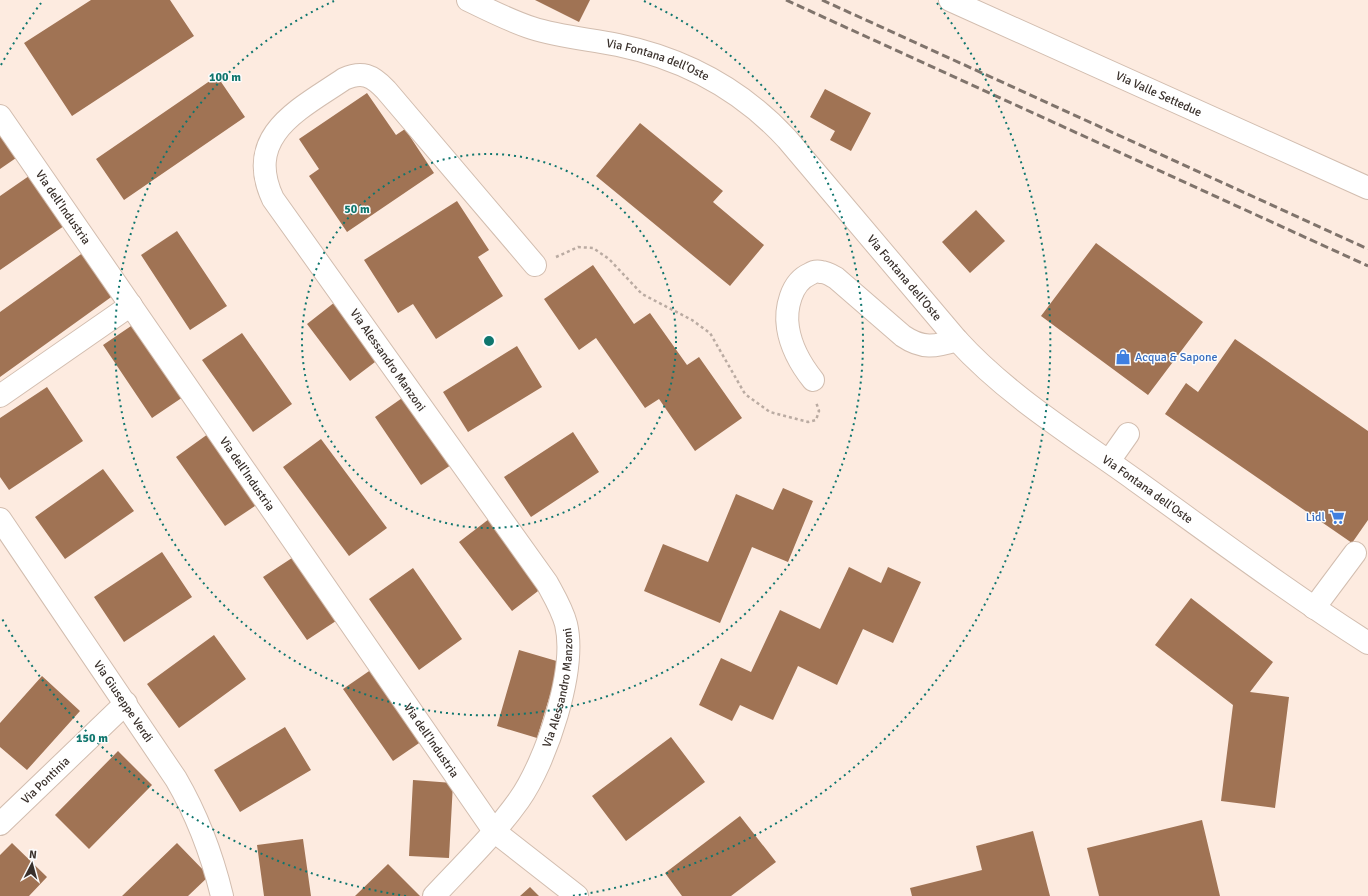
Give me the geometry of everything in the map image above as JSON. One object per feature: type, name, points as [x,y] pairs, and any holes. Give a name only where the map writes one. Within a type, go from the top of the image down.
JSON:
[{"type":"street","name":"Via Fontana dell'Oste","points":[[468,0],[532,28],[564,36],[627,47],[662,58],[694,70],[738,95],[768,119],[787,139],[973,358],[1012,391],[1109,461],[1317,610],[1368,643]]},
{"type":"street","name":"Via Valle Settedue","points":[[950,0],[1368,188]]},
{"type":"street","name":"Via Alessandro Manzoni","points":[[434,896],[494,831],[519,800],[534,776],[553,727],[565,680],[568,662],[568,635],[560,607],[547,583],[274,199],[265,174],[265,157],[270,141],[280,126],[293,114],[344,79],[359,74],[374,79],[386,90],[535,265]]},
{"type":"street","name":"Via dell'Industria","points":[[0,116],[494,831],[577,896]]},
{"type":"street","points":[[812,389],[806,371],[795,351],[788,327],[787,316],[794,290],[799,282],[804,277],[817,271],[836,278],[903,336],[914,343],[933,346],[957,340]]},
{"type":"street","points":[[0,396],[131,305]]},
{"type":"street","points":[[1109,461],[1128,434]]},
{"type":"street","name":"Via Giuseppe Verdi","points":[[0,519],[169,766],[188,800],[209,849],[217,893]]},
{"type":"street","points":[[1317,610],[1355,553]]},
{"type":"street","name":"Via Fontana dell'Oste","points":[[1317,610],[1368,660]]},
{"type":"street","name":"Via Pontinia","points":[[0,824],[126,703]]},
{"type":"path","points":[[535,265],[578,247],[593,248],[609,259],[642,294],[692,320],[710,333],[745,394],[770,412],[808,422],[816,420],[819,411],[812,389]]},
{"type":"building","points":[[91,0],[170,0],[194,36],[72,116],[24,43]]},
{"type":"building","points":[[535,0],[590,0],[579,22]]},
{"type":"building","points":[[217,76],[245,117],[124,200],[96,159]]},
{"type":"building","points":[[825,89],[871,113],[851,151],[830,140],[835,131],[810,117]]},
{"type":"building","points":[[367,93],[396,135],[405,129],[434,173],[347,232],[309,176],[319,169],[299,139]]},
{"type":"building","points":[[640,123],[723,191],[713,202],[764,245],[730,286],[596,176]]},
{"type":"building","points":[[0,135],[16,158],[0,169]]},
{"type":"building","points":[[29,176],[64,226],[0,270],[0,196]]},
{"type":"building","points":[[457,201],[489,250],[478,257],[503,296],[436,339],[413,304],[398,313],[364,260]]},
{"type":"building","points":[[976,210],[1005,241],[970,273],[942,242]]},
{"type":"building","points":[[177,231],[227,306],[190,330],[141,255]]},
{"type":"building","points":[[1096,243],[1203,322],[1148,395],[1041,316]]},
{"type":"building","points":[[84,252],[114,295],[0,377],[0,312]]},
{"type":"building","points":[[593,265],[634,324],[650,313],[687,365],[699,357],[742,418],[695,451],[659,399],[645,408],[596,338],[579,350],[544,299]]},
{"type":"building","points":[[335,302],[379,359],[350,381],[307,324]]},
{"type":"building","points":[[137,322],[186,395],[152,418],[103,345]]},
{"type":"building","points":[[242,333],[292,404],[253,432],[202,360]]},
{"type":"building","points":[[1235,339],[1368,431],[1368,520],[1352,543],[1165,414],[1186,383],[1198,392]]},
{"type":"building","points":[[517,346],[542,387],[468,432],[443,392]]},
{"type":"building","points":[[47,387],[83,441],[9,490],[0,477],[0,418]]},
{"type":"building","points":[[405,396],[451,465],[421,485],[375,417]]},
{"type":"building","points":[[573,432],[599,472],[531,517],[504,477]]},
{"type":"building","points":[[208,434],[258,504],[225,526],[176,457]]},
{"type":"building","points":[[321,439],[387,528],[349,556],[283,467]]},
{"type":"building","points":[[103,469],[134,511],[65,559],[35,517]]},
{"type":"building","points":[[783,488],[813,501],[788,562],[752,547],[720,623],[644,591],[663,544],[708,562],[736,494],[773,510]]},
{"type":"building","points":[[489,519],[542,588],[512,611],[459,542]]},
{"type":"building","points":[[162,552],[192,597],[124,642],[94,597]]},
{"type":"building","points":[[295,556],[339,619],[307,640],[263,577]]},
{"type":"building","points":[[849,567],[881,583],[888,567],[921,582],[893,643],[863,629],[837,685],[798,666],[773,720],[740,705],[732,721],[699,705],[721,658],[751,672],[780,610],[820,629]]},
{"type":"building","points":[[413,568],[462,639],[419,670],[369,599]]},
{"type":"building","points":[[1191,598],[1273,662],[1250,692],[1289,697],[1275,808],[1221,801],[1233,705],[1155,645]]},
{"type":"building","points":[[214,635],[246,679],[179,728],[147,684]]},
{"type":"building","points":[[519,650],[560,662],[537,738],[497,726]]},
{"type":"building","points":[[375,667],[425,739],[393,761],[343,689]]},
{"type":"building","points":[[42,676],[80,711],[27,770],[0,747],[0,723]]},
{"type":"building","points":[[285,727],[311,770],[240,812],[214,770]]},
{"type":"building","points":[[671,737],[705,782],[626,841],[592,796]]},
{"type":"building","points":[[118,751],[152,785],[89,849],[55,815]]},
{"type":"building","points":[[413,780],[453,783],[449,858],[409,856]]},
{"type":"building","points":[[740,816],[776,862],[731,896],[682,896],[665,873]]},
{"type":"building","points":[[1202,820],[1220,896],[1099,896],[1087,848]]},
{"type":"building","points":[[1033,831],[1050,896],[912,896],[910,888],[982,870],[976,846]]},
{"type":"building","points":[[303,839],[311,896],[264,896],[257,845]]},
{"type":"building","points":[[12,843],[47,877],[29,896],[0,896],[0,855]]},
{"type":"building","points":[[177,843],[209,876],[188,896],[122,896]]},
{"type":"building","points":[[388,864],[420,896],[355,896]]},
{"type":"building","points":[[530,887],[539,896],[520,896]]},
{"type":"railway","points":[[786,0],[1368,266]]},
{"type":"railway","points":[[822,0],[1368,249]]},
{"type":"place","name":"Acqua & Sapone","points":[[1123,357]]},
{"type":"place","name":"Lidl","points":[[1337,517]]}]
